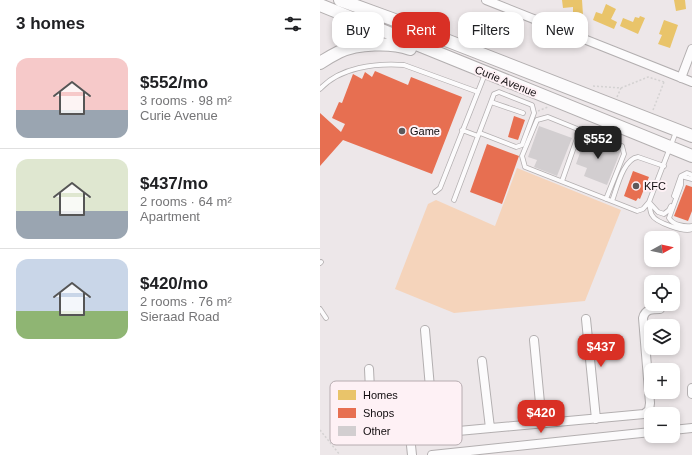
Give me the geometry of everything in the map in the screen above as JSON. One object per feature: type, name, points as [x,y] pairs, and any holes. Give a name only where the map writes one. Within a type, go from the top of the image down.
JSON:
[{"type":"main road","name":"Curie Avenue","points":[[340,0],[392,19]]},
{"type":"main road","points":[[367,0],[392,19]]},
{"type":"main road","name":"Curie Avenue","points":[[322,6],[692,156]]},
{"type":"main road","name":"Curie Avenue","points":[[450,42],[692,136]]},
{"type":"main road","points":[[320,63],[340,51],[369,45],[400,46],[466,69],[486,73]]},
{"type":"street","points":[[486,0],[692,82]]},
{"type":"street","points":[[681,78],[692,49]]},
{"type":"street","points":[[462,431],[644,414],[649,410],[650,403],[643,318],[646,311]]},
{"type":"street","points":[[586,319],[596,419]]},
{"type":"street","points":[[425,330],[429,381]]},
{"type":"street","points":[[534,340],[542,424]]},
{"type":"street","points":[[482,361],[490,428]]},
{"type":"street","points":[[369,369],[369,381]]},
{"type":"street","points":[[692,388],[692,394]]},
{"type":"street","points":[[680,429],[692,428]]},
{"type":"street","points":[[432,455],[644,433]]},
{"type":"street","points":[[411,445],[412,455]]},
{"type":"lane","points":[[320,89],[326,83],[346,72],[367,66],[395,64],[404,65],[478,92]]},
{"type":"lane","points":[[435,192],[440,188],[486,73]]},
{"type":"lane","points":[[454,200],[479,135],[494,94],[499,92],[532,105],[534,113],[522,145],[516,146],[479,135],[462,130]]},
{"type":"lane","points":[[491,102],[523,113]]},
{"type":"lane","points":[[606,199],[624,154],[622,146],[548,117],[537,120],[522,156],[525,167],[562,181],[606,199],[637,211],[643,209],[649,202],[677,130]]},
{"type":"lane","points":[[562,181],[580,130]]},
{"type":"lane","points":[[612,201],[625,166],[630,160],[638,157],[664,166]]},
{"type":"lane","points":[[669,225],[667,219],[669,210],[681,176],[687,173],[692,175]]},
{"type":"lane","points":[[681,176],[692,179]]},
{"type":"lane","points":[[681,176],[681,185],[669,218],[671,222],[684,226],[692,226]]},
{"type":"lane","points":[[649,202],[658,212],[664,214],[669,210]]},
{"type":"lane","points":[[649,202],[651,215],[656,219],[684,231],[692,229]]},
{"type":"lane","points":[[320,309],[326,318]]},
{"type":"path","points":[[320,430],[330,442]]},
{"type":"path","points":[[332,445],[340,455]]},
{"type":"shaded area","points":[[517,168],[621,210],[585,301],[454,313],[395,289],[428,204],[436,200],[495,226]]},
{"type":"building: Homes","points":[[562,0],[582,0],[583,12],[573,12],[573,7],[563,8]]},
{"type":"building: Homes","points":[[674,0],[685,0],[686,9],[676,11]]},
{"type":"building: Homes","points":[[606,4],[616,9],[611,19],[617,22],[614,29],[593,20],[596,12],[602,14]]},
{"type":"building: Homes","points":[[640,16],[645,18],[638,34],[620,26],[623,18],[633,22],[635,17],[639,18]]},
{"type":"building: Homes","points":[[664,20],[678,25],[670,48],[658,44],[662,35],[659,34]]},
{"type":"building: Shops","points":[[375,71],[408,85],[411,77],[462,97],[432,174],[343,140],[320,166],[320,113],[341,132],[345,124],[332,118],[339,102],[342,103],[353,74],[362,79],[365,72],[372,77]]},
{"type":"building: Shops","points":[[514,116],[525,120],[518,140],[508,137]]},
{"type":"building: Shops","points":[[487,144],[519,156],[502,204],[470,192]]},
{"type":"building: Shops","name":"KFC","points":[[633,171],[649,177],[640,199],[638,198],[636,201],[624,196]]},
{"type":"building: Shops","points":[[686,185],[692,187],[692,211],[688,221],[674,216]]},
{"type":"building: Other","points":[[539,126],[572,138],[557,176],[534,167],[537,160],[528,157]]},
{"type":"building: Other","points":[[586,136],[621,150],[607,185],[584,176],[587,168],[576,164]]},
{"type":"place","name":"Game","points":[[402,131]]},
{"type":"place","name":"KFC","points":[[636,186]]}]
